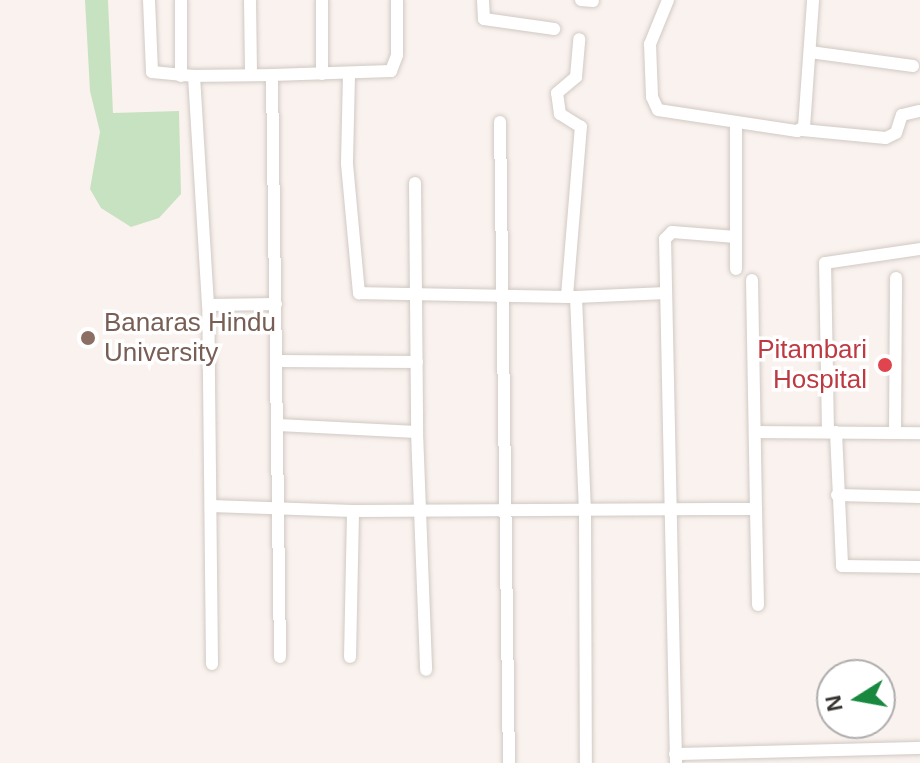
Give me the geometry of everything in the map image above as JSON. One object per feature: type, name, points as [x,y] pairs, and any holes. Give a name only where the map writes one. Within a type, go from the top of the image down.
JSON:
[{"type":"street","points":[[149,0],[152,72],[188,76],[384,73],[395,66],[397,0]]},
{"type":"street","points":[[181,0],[208,305],[212,664]]},
{"type":"street","points":[[250,0],[251,74]]},
{"type":"street","points":[[322,0],[322,74]]},
{"type":"street","points":[[483,0],[484,19],[554,29]]},
{"type":"street","points":[[668,0],[651,34],[655,107],[736,123],[886,138],[896,133],[902,115],[920,111]]},
{"type":"street","points":[[802,130],[813,0]]},
{"type":"street","points":[[579,39],[576,77],[557,93],[560,114],[581,127],[572,296],[585,510],[586,763]]},
{"type":"street","points":[[810,52],[913,66]]},
{"type":"street","points":[[349,74],[347,164],[356,287],[366,294],[499,292],[572,296],[666,293]]},
{"type":"street","points":[[272,75],[280,657]]},
{"type":"street","points":[[500,122],[499,292],[508,511],[509,763]]},
{"type":"street","points":[[736,123],[736,269]]},
{"type":"street","points":[[415,183],[417,432],[426,670]]},
{"type":"street","points":[[736,237],[667,234],[669,511],[676,759],[816,756],[920,748]]},
{"type":"street","points":[[920,249],[825,263],[832,432],[842,566],[920,567]]},
{"type":"street","points":[[895,432],[896,278]]},
{"type":"street","points":[[752,280],[758,605]]},
{"type":"street","points":[[208,305],[276,304]]},
{"type":"street","points":[[277,361],[417,362]]},
{"type":"street","points":[[278,425],[417,432]]},
{"type":"street","points":[[757,432],[920,433]]},
{"type":"street","points":[[837,495],[920,497]]},
{"type":"street","points":[[211,506],[353,511],[756,509]]},
{"type":"street","points":[[350,657],[353,511]]},
{"type":"green space","points":[[85,0],[108,0],[113,113],[179,111],[181,194],[159,218],[131,227],[101,208],[90,189],[100,132],[90,91]]},
{"type":"place","name":"Banaras Hindu University","points":[[88,338]]},
{"type":"place","name":"Pitambari Hospital","points":[[885,365]]}]
